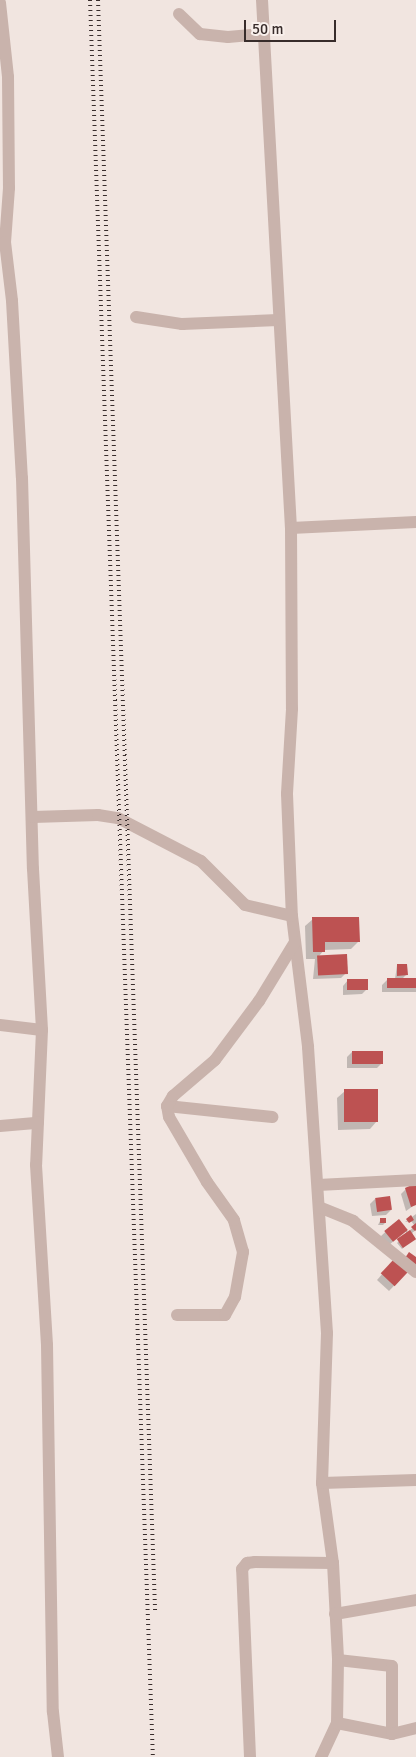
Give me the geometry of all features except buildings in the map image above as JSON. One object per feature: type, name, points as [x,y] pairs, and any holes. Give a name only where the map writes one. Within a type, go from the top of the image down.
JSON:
[{"type":"street","points":[[262,0],[278,320],[291,528],[292,709],[287,794],[292,916],[308,1048],[318,1185],[327,1333],[322,1484],[333,1563],[338,1660],[337,1723],[321,1757]]},
{"type":"street","points":[[0,3],[1,28],[8,77],[2,242],[12,301],[22,478],[42,1030],[37,1209],[47,1345],[52,1537],[53,1712],[58,1757]]},
{"type":"street","points":[[179,14],[200,34],[228,37],[264,34]]},
{"type":"street","points":[[136,317],[182,324],[278,320]]},
{"type":"street","points":[[291,528],[416,522]]},
{"type":"street","points":[[33,817],[98,815],[118,818],[201,861],[245,905],[292,916]]},
{"type":"street","points":[[177,1315],[224,1315],[236,1297],[243,1252],[234,1220],[207,1182],[169,1117],[167,1106],[173,1096],[215,1060],[259,1001],[295,942]]},
{"type":"street","points":[[0,1025],[42,1030]]},
{"type":"street","points":[[167,1106],[272,1117]]},
{"type":"street","points":[[0,1126],[38,1123]]},
{"type":"street","points":[[318,1185],[416,1180]]},
{"type":"street","points":[[318,1207],[352,1221],[416,1272]]},
{"type":"street","points":[[322,1484],[416,1480]]},
{"type":"street","points":[[250,1757],[242,1569],[248,1563],[255,1562],[333,1563]]},
{"type":"street","points":[[335,1614],[416,1600]]},
{"type":"street","points":[[338,1660],[392,1666],[392,1734]]},
{"type":"street","points":[[337,1723],[392,1734],[416,1728]]},
{"type":"railway","points":[[90,0],[153,1757]]},
{"type":"railway","points":[[98,0],[155,1610]]}]
